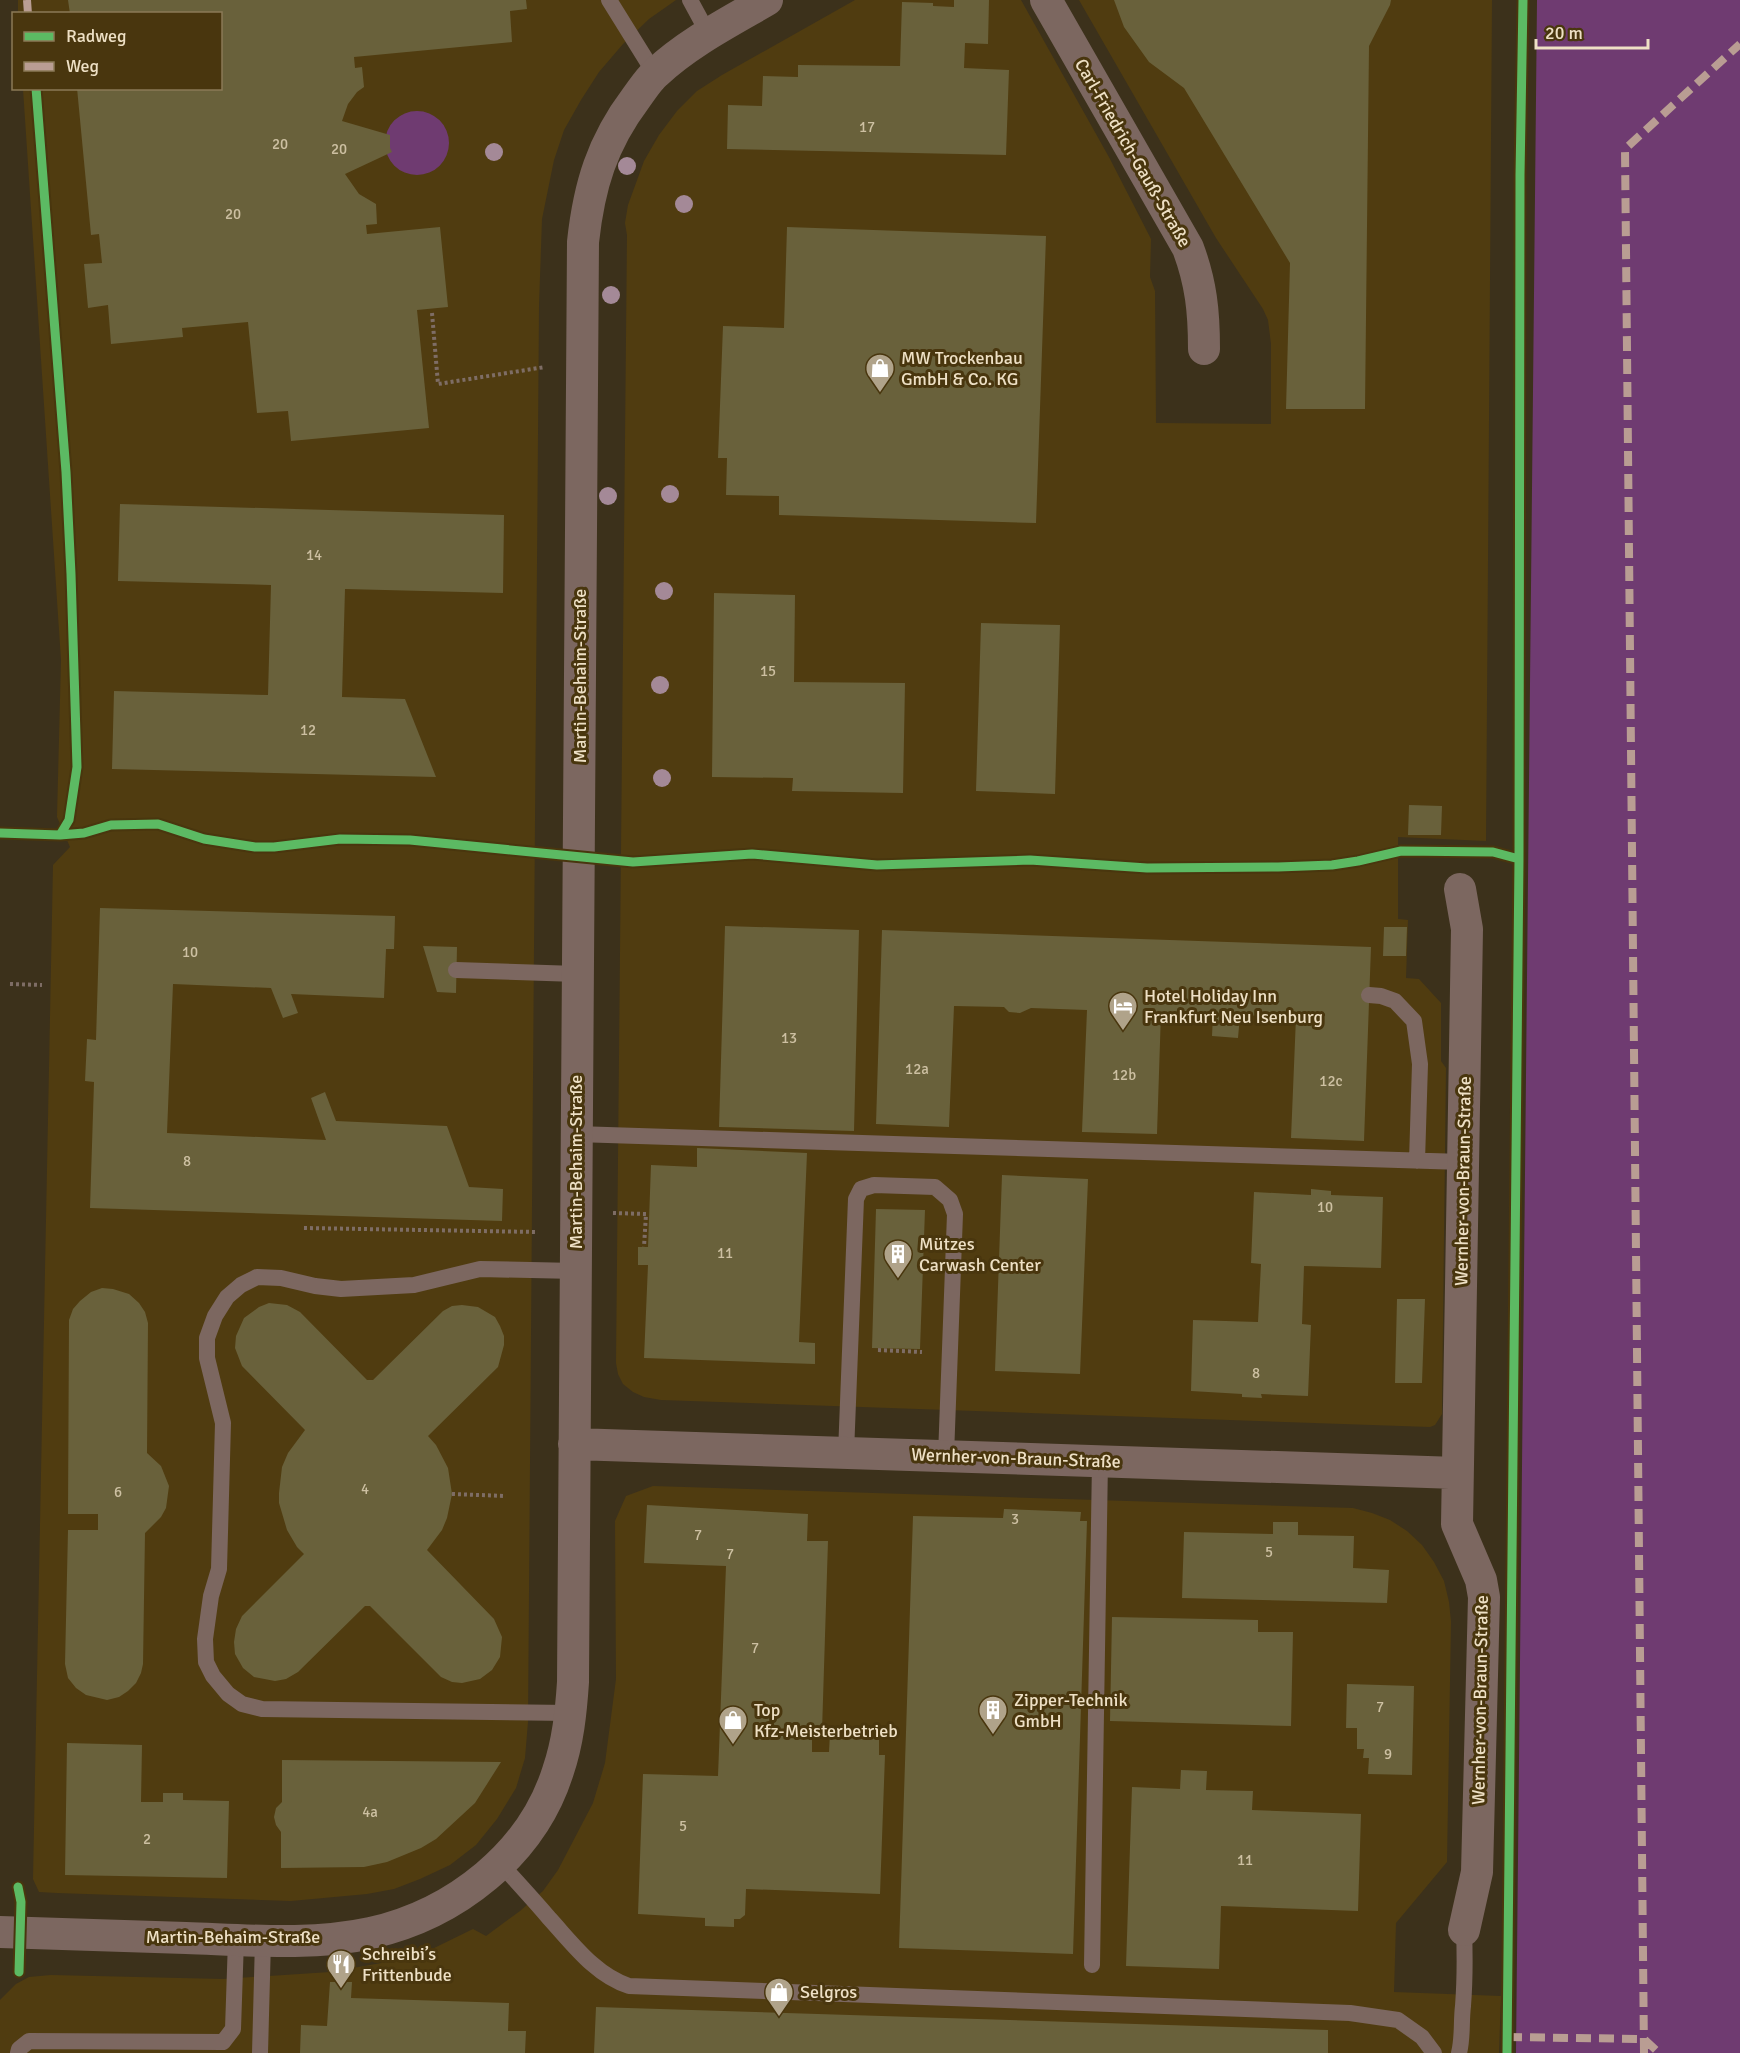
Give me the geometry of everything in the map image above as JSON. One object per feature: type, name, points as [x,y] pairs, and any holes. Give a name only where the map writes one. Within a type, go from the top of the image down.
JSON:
[{"type":"street","name":"Martin-Behaim-Straße","points":[[0,1932],[249,1940],[327,1938],[371,1933],[410,1921],[444,1906],[471,1889],[500,1863],[533,1824],[548,1796],[561,1761],[573,1682],[583,242],[587,205],[597,166],[614,131],[654,74],[710,35],[767,0]]},
{"type":"street","name":"Carl-Friedrich-Gauß-Straße","points":[[1046,0],[1188,248],[1198,277],[1204,312],[1204,349]]},
{"type":"street","name":"Wernher-von-Braun-Straße","points":[[1460,889],[1467,929],[1457,1524],[1481,1580],[1484,1597],[1477,1872],[1464,1930]]},
{"type":"street","name":"Wernher-von-Braun-Straße","points":[[574,1444],[1457,1473]]},
{"type":"lane","points":[[609,0],[654,74]]},
{"type":"lane","points":[[690,0],[710,35]]},
{"type":"lane","points":[[456,970],[578,974]]},
{"type":"lane","points":[[1369,995],[1395,1001],[1414,1021],[1420,1064],[1418,1161]]},
{"type":"lane","points":[[576,1134],[1464,1162]]},
{"type":"lane","points":[[846,1453],[856,1199],[861,1189],[874,1185],[936,1187],[950,1200],[955,1214],[946,1456]]},
{"type":"lane","points":[[570,1713],[262,1709],[242,1704],[228,1694],[213,1676],[206,1662],[204,1639],[211,1596],[219,1569],[223,1423],[207,1358],[207,1338],[215,1316],[227,1297],[240,1285],[256,1277],[281,1278],[341,1289],[414,1285],[480,1269],[576,1271]]},
{"type":"lane","points":[[1092,1965],[1100,1461]]},
{"type":"lane","points":[[500,1863],[592,1963],[617,1982],[629,1986],[1350,2013],[1398,2020],[1422,2037],[1434,2053]]},
{"type":"lane","points":[[1459,2053],[1466,1989],[1464,1930]]},
{"type":"lane","points":[[18,2053],[19,2049],[29,2041],[223,2043],[233,2029],[249,1940]]},
{"type":"lane","points":[[249,1940],[260,2053]]},
{"type":"path","points":[[432,313],[438,384],[544,367]]},
{"type":"path","points":[[10,984],[42,985]]},
{"type":"path","points":[[613,1213],[646,1214],[644,1247]]},
{"type":"path","points":[[304,1228],[538,1232]]},
{"type":"path","points":[[879,1350],[921,1352]]},
{"type":"path","points":[[452,1494],[506,1496]]},
{"type":"shaded area","points":[[18,0],[676,0],[649,19],[623,44],[599,72],[581,100],[564,130],[554,160],[542,219],[539,306],[528,1722],[525,1758],[516,1788],[497,1819],[476,1845],[450,1865],[394,1889],[367,1894],[291,1901],[39,1892],[33,1879],[53,865],[70,847],[57,817],[61,660],[23,90],[222,90],[222,12],[18,12]]},
{"type":"shaded area","points":[[855,0],[1021,0],[1110,159],[1151,239],[1150,277],[1155,291],[1156,423],[1271,424],[1271,344],[1268,320],[1216,238],[1079,0],[1492,0],[1486,841],[1398,837],[1398,919],[1408,920],[1406,978],[1419,979],[1441,1003],[1441,1061],[1446,1068],[1442,1414],[1435,1425],[1430,1427],[661,1400],[633,1392],[623,1384],[618,1374],[616,1363],[627,235],[625,223],[628,205],[644,161],[659,135],[677,111],[697,91]]},
{"type":"shaded area","points":[[1537,0],[1740,0],[1740,2053],[1516,2053]]},
{"type":"shaded area","points":[[411,111],[423,111],[440,120],[447,131],[449,143],[447,155],[440,166],[423,175],[411,175],[399,170],[390,161],[385,149],[385,137],[390,125],[399,116]]},
{"type":"shaded area","points":[[653,1486],[1353,1508],[1390,1520],[1407,1531],[1422,1545],[1434,1562],[1444,1581],[1449,1602],[1451,1622],[1447,1862],[1396,1923],[1394,1992],[1501,1996],[1499,2053],[0,2053],[0,2000],[16,1984],[29,1977],[51,1975],[223,1979],[330,1972],[387,1962],[428,1951],[473,1929],[486,1936],[520,1911],[543,1891],[558,1870],[593,1803],[605,1763],[616,1679],[615,1521],[626,1496]]},
{"type":"building","points":[[68,0],[526,0],[527,9],[510,11],[512,42],[354,57],[355,68],[362,67],[364,87],[348,104],[342,121],[390,135],[392,152],[345,174],[359,194],[376,204],[377,224],[366,225],[367,234],[440,227],[448,307],[417,310],[429,428],[291,441],[288,411],[257,413],[248,322],[182,328],[183,337],[111,344],[108,305],[88,308],[84,264],[102,263],[99,234],[91,235],[77,90],[222,90],[222,12],[70,12]]},
{"type":"building","points":[[954,0],[989,0],[988,44],[965,43],[964,68],[1009,70],[1006,155],[727,149],[728,105],[762,106],[763,76],[798,77],[798,65],[900,66],[902,2],[933,3],[933,6],[954,7]]},
{"type":"building","points":[[1114,0],[1391,0],[1369,46],[1365,409],[1286,409],[1290,263],[1184,88],[1149,62],[1124,27]]},
{"type":"building","name":"MW Trockenbau GmbH & Co. KG","points":[[787,227],[1046,236],[1036,523],[779,515],[779,496],[726,495],[727,458],[718,458],[723,326],[784,328]]},
{"type":"building","points":[[120,504],[504,515],[503,593],[345,589],[342,697],[405,699],[436,777],[112,769],[114,691],[268,695],[271,585],[118,581]]},
{"type":"building","points":[[714,593],[795,595],[794,682],[905,683],[903,793],[792,791],[793,778],[712,777]]},
{"type":"building","points":[[981,623],[1060,625],[1055,794],[976,791]]},
{"type":"building","points":[[1409,805],[1442,806],[1441,835],[1408,835]]},
{"type":"building","points":[[100,908],[395,916],[394,949],[386,949],[384,998],[291,994],[298,1013],[283,1018],[271,988],[173,984],[167,1133],[326,1140],[311,1098],[325,1092],[336,1121],[447,1126],[469,1187],[503,1189],[502,1221],[90,1208],[94,1082],[85,1081],[87,1039],[96,1040]]},
{"type":"building","points":[[725,926],[859,930],[854,1131],[719,1127]]},
{"type":"building","points":[[1384,927],[1407,927],[1406,956],[1383,956]]},
{"type":"building","name":"Hotel Holiday Inn Frankfurt Neu Isenburg","points":[[882,930],[1371,947],[1364,1141],[1291,1138],[1296,1017],[1240,1015],[1238,1038],[1212,1036],[1213,1014],[1161,1012],[1157,1134],[1082,1132],[1087,1010],[1031,1008],[1020,1013],[1009,1012],[1004,1007],[954,1006],[949,1127],[876,1124]]},
{"type":"building","points":[[423,946],[457,947],[456,993],[437,992]]},
{"type":"building","points":[[697,1148],[807,1153],[799,1342],[815,1343],[815,1364],[644,1358],[648,1265],[638,1265],[638,1247],[648,1247],[651,1165],[697,1167]]},
{"type":"building","points":[[1002,1175],[1088,1179],[1080,1374],[995,1371]]},
{"type":"building","points":[[1311,1189],[1331,1191],[1331,1195],[1383,1197],[1381,1268],[1304,1266],[1302,1324],[1311,1325],[1308,1396],[1261,1394],[1262,1398],[1242,1397],[1242,1394],[1191,1391],[1193,1320],[1258,1322],[1261,1264],[1251,1263],[1254,1192],[1311,1195]]},
{"type":"building","name":"Mützes Carwash Center","points":[[876,1209],[925,1210],[920,1349],[872,1348]]},
{"type":"building","points":[[102,1288],[129,1294],[145,1312],[148,1323],[147,1453],[161,1466],[169,1486],[166,1508],[161,1517],[145,1533],[141,1673],[136,1683],[128,1691],[119,1697],[107,1700],[86,1695],[76,1688],[68,1678],[65,1664],[68,1530],[98,1530],[98,1514],[68,1514],[69,1320],[73,1309],[80,1301],[91,1292]]},
{"type":"building","points":[[1397,1299],[1425,1299],[1422,1383],[1395,1383]]},
{"type":"building","points":[[269,1303],[287,1305],[300,1312],[367,1380],[373,1380],[443,1311],[452,1306],[478,1307],[495,1317],[504,1336],[498,1367],[428,1436],[436,1445],[448,1468],[452,1494],[442,1530],[427,1550],[494,1619],[502,1637],[500,1657],[492,1670],[480,1679],[462,1683],[441,1677],[370,1606],[365,1606],[298,1672],[286,1679],[275,1681],[254,1677],[243,1668],[235,1654],[236,1629],[242,1616],[304,1554],[287,1530],[279,1503],[279,1493],[282,1467],[288,1453],[305,1430],[242,1366],[235,1348],[236,1336],[244,1318]]},
{"type":"building","points":[[647,1505],[808,1514],[807,1541],[828,1541],[822,1731],[812,1731],[812,1752],[829,1752],[830,1733],[879,1734],[879,1755],[885,1755],[880,1894],[746,1889],[745,1915],[740,1919],[734,1919],[734,1927],[705,1926],[705,1918],[638,1914],[643,1774],[718,1776],[726,1566],[644,1563]]},
{"type":"building","name":"Zipper-Technik GmbH","points":[[1004,1509],[1081,1512],[1080,1521],[1087,1521],[1073,1954],[899,1948],[913,1516],[1003,1518]]},
{"type":"building","points":[[1273,1522],[1298,1522],[1298,1535],[1354,1536],[1353,1568],[1389,1570],[1387,1603],[1182,1598],[1184,1532],[1273,1534]]},
{"type":"building","points":[[1112,1617],[1258,1620],[1258,1632],[1293,1632],[1291,1726],[1110,1721]]},
{"type":"building","points":[[1347,1684],[1414,1686],[1412,1775],[1368,1774],[1369,1758],[1363,1758],[1364,1749],[1357,1749],[1357,1728],[1346,1728]]},
{"type":"building","points":[[67,1743],[142,1745],[141,1802],[163,1802],[163,1793],[183,1793],[183,1800],[229,1801],[227,1878],[65,1875]]},
{"type":"building","points":[[282,1760],[501,1762],[475,1803],[436,1839],[421,1848],[387,1862],[364,1867],[281,1868],[281,1832],[274,1817],[276,1808],[282,1802]]},
{"type":"building","points":[[1181,1770],[1207,1771],[1206,1790],[1253,1791],[1252,1810],[1361,1814],[1358,1911],[1221,1906],[1219,1969],[1126,1966],[1132,1787],[1180,1789]]},
{"type":"building","points":[[330,1982],[352,1982],[351,1998],[509,2003],[508,2031],[526,2031],[525,2053],[300,2053],[301,2025],[327,2026]]},
{"type":"building","name":"Selgros","points":[[596,2007],[1328,2030],[1328,2053],[594,2053]]},
{"type":"marked path","points":[[27,0],[28,12]]},
{"type":"marked path","points":[[1644,2053],[1625,149],[1740,44]]},
{"type":"marked path","points":[[1507,2037],[1644,2039],[1659,2053]]},
{"type":"cycle path","points":[[1507,2053],[1519,859],[1520,175],[1523,0]]},
{"type":"cycle path","points":[[36,90],[66,472],[71,574],[77,767],[69,820],[60,835]]},
{"type":"cycle path","points":[[0,833],[60,835],[84,833],[111,825],[158,824],[204,839],[255,847],[340,839],[410,840],[633,862],[752,854],[877,865],[1030,860],[1147,868],[1278,867],[1332,865],[1401,851],[1493,852],[1519,859]]},
{"type":"cycle path","points":[[18,1887],[21,1902],[19,1972]]},
{"type":"place","name":"MW Trockenbau GmbH & Co. KG","points":[[880,394]]},
{"type":"place","name":"Hotel Holiday Inn Frankfurt Neu Isenburg","points":[[1123,1032]]},
{"type":"place","name":"Mützes Carwash Center","points":[[898,1280]]},
{"type":"place","name":"Zipper-Technik GmbH","points":[[993,1736]]},
{"type":"place","name":"Top Kfz-Meisterbetrieb","points":[[733,1746]]},
{"type":"place","name":"Schreibi’s Frittenbude","points":[[341,1990]]},
{"type":"place","name":"Selgros","points":[[779,2018]]}]
